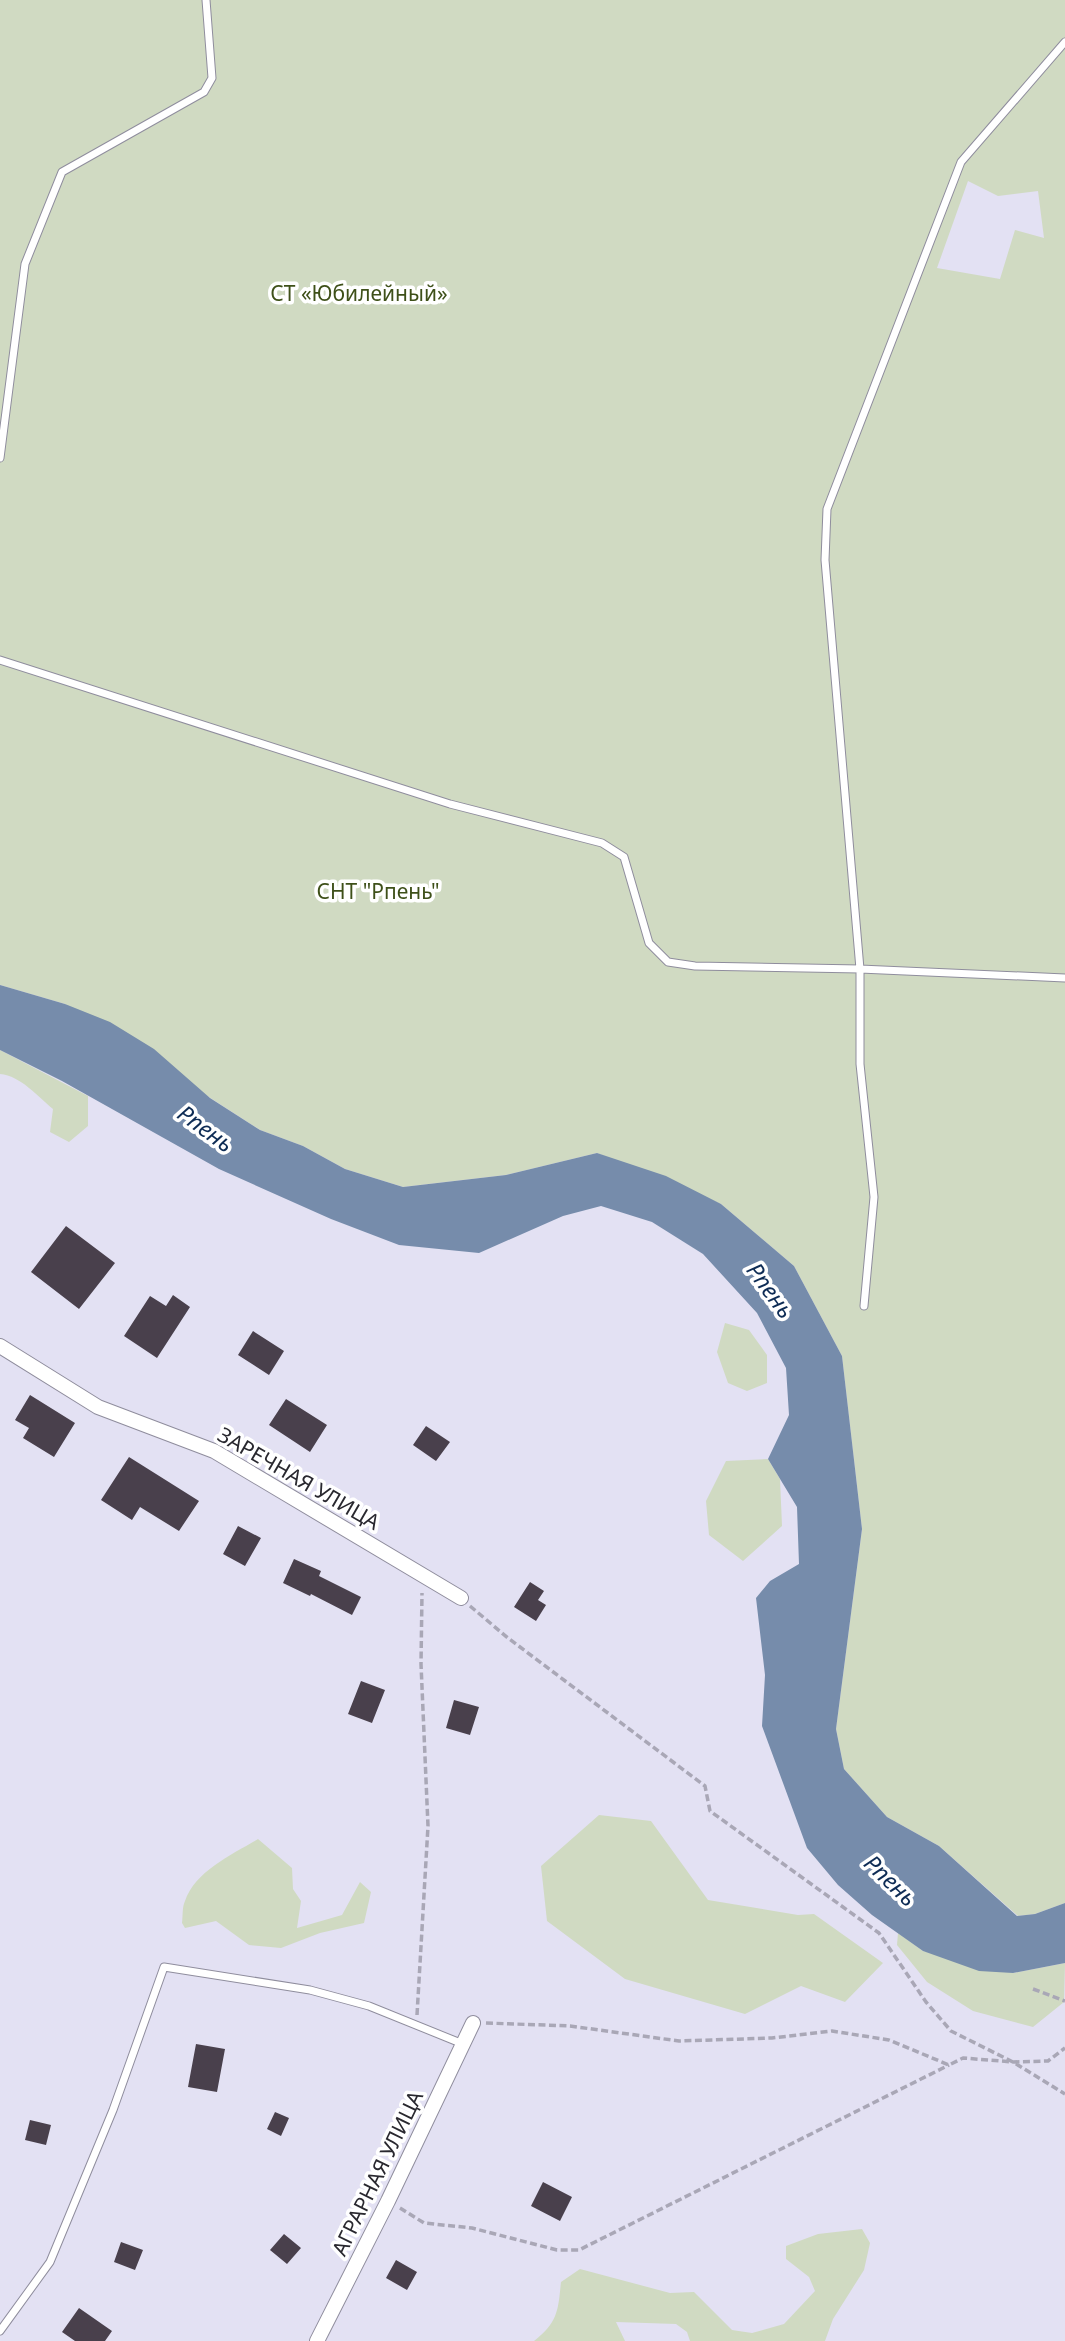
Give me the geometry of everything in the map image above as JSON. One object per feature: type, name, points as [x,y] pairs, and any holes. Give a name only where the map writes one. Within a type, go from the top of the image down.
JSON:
[{"type":"street","name":"ЗАРЕЧНАЯ УЛИЦА","points":[[0,1346],[98,1407],[214,1451],[461,1598]]},
{"type":"street","name":"АГРАРНАЯ УЛИЦА","points":[[317,2341],[473,2023]]},
{"type":"lane","points":[[0,458],[24,264],[62,172],[204,92],[212,78],[206,0]]},
{"type":"lane","points":[[864,1306],[874,1197],[860,1064],[860,969],[825,559],[827,509],[961,162],[1065,42]]},
{"type":"lane","points":[[0,660],[450,804],[602,844],[624,857],[649,943],[668,962],[695,966],[860,969],[1065,978]]},
{"type":"lane","points":[[0,2331],[50,2262],[113,2110],[164,1967],[310,1990],[369,2006],[463,2044]]},
{"type":"path","points":[[414,2024],[418,2013],[428,1826],[421,1664],[422,1574]]},
{"type":"path","points":[[461,1598],[508,1638],[705,1786],[710,1811],[879,1933],[926,2002],[951,2031],[1013,2062],[1065,2094]]},
{"type":"path","points":[[1032,1989],[1065,2001]]},
{"type":"path","points":[[473,2023],[570,2026],[679,2040],[772,2038],[832,2031],[889,2040],[949,2065]]},
{"type":"path","points":[[388,2201],[424,2223],[472,2228],[557,2250],[579,2250],[963,2058],[1013,2062],[1048,2061],[1065,2048]]},
{"type":"green space","name":"СТ «Юбилейный»","points":[[0,0],[1065,0],[1065,1903],[1035,1914],[1018,1916],[939,1846],[887,1817],[844,1769],[836,1729],[862,1529],[842,1356],[794,1266],[721,1204],[597,1153],[506,1175],[403,1187],[345,1169],[303,1146],[260,1130],[65,1004],[0,985]],"holes":[[[968,181],[998,196],[1038,191],[1044,238],[1015,230],[1000,279],[937,268]]]},
{"type":"green space","points":[[0,1050],[88,1096],[88,1126],[69,1142],[50,1132],[53,1109],[15,1078],[0,1074]]},
{"type":"green space","points":[[725,1323],[749,1330],[767,1355],[767,1383],[747,1391],[728,1383],[717,1352]]},
{"type":"green space","points":[[768,1459],[780,1479],[782,1526],[743,1561],[709,1535],[706,1501],[726,1461]]},
{"type":"green space","points":[[599,1815],[651,1821],[708,1900],[798,1915],[814,1914],[883,1963],[845,2002],[801,1986],[745,2014],[625,1979],[547,1921],[541,1866]]},
{"type":"green space","points":[[258,1839],[292,1868],[293,1889],[301,1901],[297,1928],[342,1915],[360,1882],[371,1892],[364,1923],[320,1933],[281,1948],[249,1945],[216,1921],[185,1928],[182,1923],[184,1903],[197,1881],[216,1864]]},
{"type":"green space","points":[[898,1933],[923,1951],[1013,1973],[1065,1963],[1064,2002],[1033,2027],[973,2011],[927,1982],[897,1945]]},
{"type":"green space","points":[[862,2229],[870,2243],[864,2270],[833,2319],[825,2341],[690,2341],[687,2332],[676,2324],[616,2322],[625,2341],[534,2341],[552,2322],[559,2301],[561,2282],[580,2269],[670,2293],[694,2292],[732,2330],[752,2333],[784,2324],[815,2291],[809,2277],[786,2259],[786,2246],[818,2234]]},
{"type":"water","name":"Рпень","points":[[0,985],[65,1004],[110,1022],[154,1049],[210,1098],[260,1130],[303,1146],[345,1169],[403,1187],[506,1175],[597,1153],[666,1176],[721,1204],[794,1266],[842,1356],[862,1529],[836,1729],[844,1769],[887,1817],[939,1846],[1017,1916],[1035,1914],[1065,1903],[1065,1963],[1013,1973],[979,1971],[923,1951],[872,1915],[838,1885],[807,1848],[762,1726],[765,1675],[756,1598],[770,1581],[799,1564],[797,1507],[768,1459],[789,1415],[786,1368],[757,1313],[703,1254],[652,1222],[601,1206],[563,1216],[479,1253],[399,1245],[331,1219],[219,1169],[62,1081],[0,1050]]},
{"type":"building","points":[[66,1226],[115,1263],[79,1309],[31,1272]]},
{"type":"building","points":[[173,1295],[190,1307],[157,1358],[124,1336],[150,1296],[166,1306]]},
{"type":"building","points":[[253,1331],[284,1351],[269,1375],[238,1355]]},
{"type":"building","points":[[30,1395],[75,1423],[54,1457],[23,1438],[29,1428],[15,1420]]},
{"type":"building","points":[[286,1399],[327,1425],[310,1452],[269,1425]]},
{"type":"building","points":[[426,1426],[450,1442],[436,1461],[413,1445]]},
{"type":"building","points":[[129,1457],[199,1501],[179,1531],[140,1507],[132,1520],[101,1500]]},
{"type":"building","points":[[238,1526],[261,1538],[245,1566],[223,1554]]},
{"type":"building","points":[[294,1559],[321,1571],[319,1576],[361,1597],[352,1615],[283,1583]]},
{"type":"building","points":[[530,1582],[544,1591],[538,1600],[546,1605],[536,1621],[514,1607]]},
{"type":"building","points":[[361,1681],[385,1690],[372,1723],[348,1714]]},
{"type":"building","points":[[454,1700],[479,1707],[470,1735],[446,1728]]},
{"type":"building","points":[[196,2044],[225,2049],[217,2092],[188,2087]]},
{"type":"building","points":[[275,2112],[289,2118],[281,2136],[267,2129]]},
{"type":"building","points":[[30,2120],[51,2125],[46,2145],[25,2140]]},
{"type":"building","points":[[543,2182],[572,2197],[560,2221],[531,2206]]},
{"type":"building","points":[[284,2234],[301,2248],[287,2264],[270,2250]]},
{"type":"building","points":[[121,2242],[143,2250],[135,2270],[114,2262]]},
{"type":"building","points":[[396,2260],[417,2272],[407,2290],[386,2278]]},
{"type":"building","points":[[79,2308],[112,2331],[105,2341],[75,2341],[62,2332]]},
{"type":"park label","name":"СНТ \"Рпень\"","points":[[378,891]]}]
